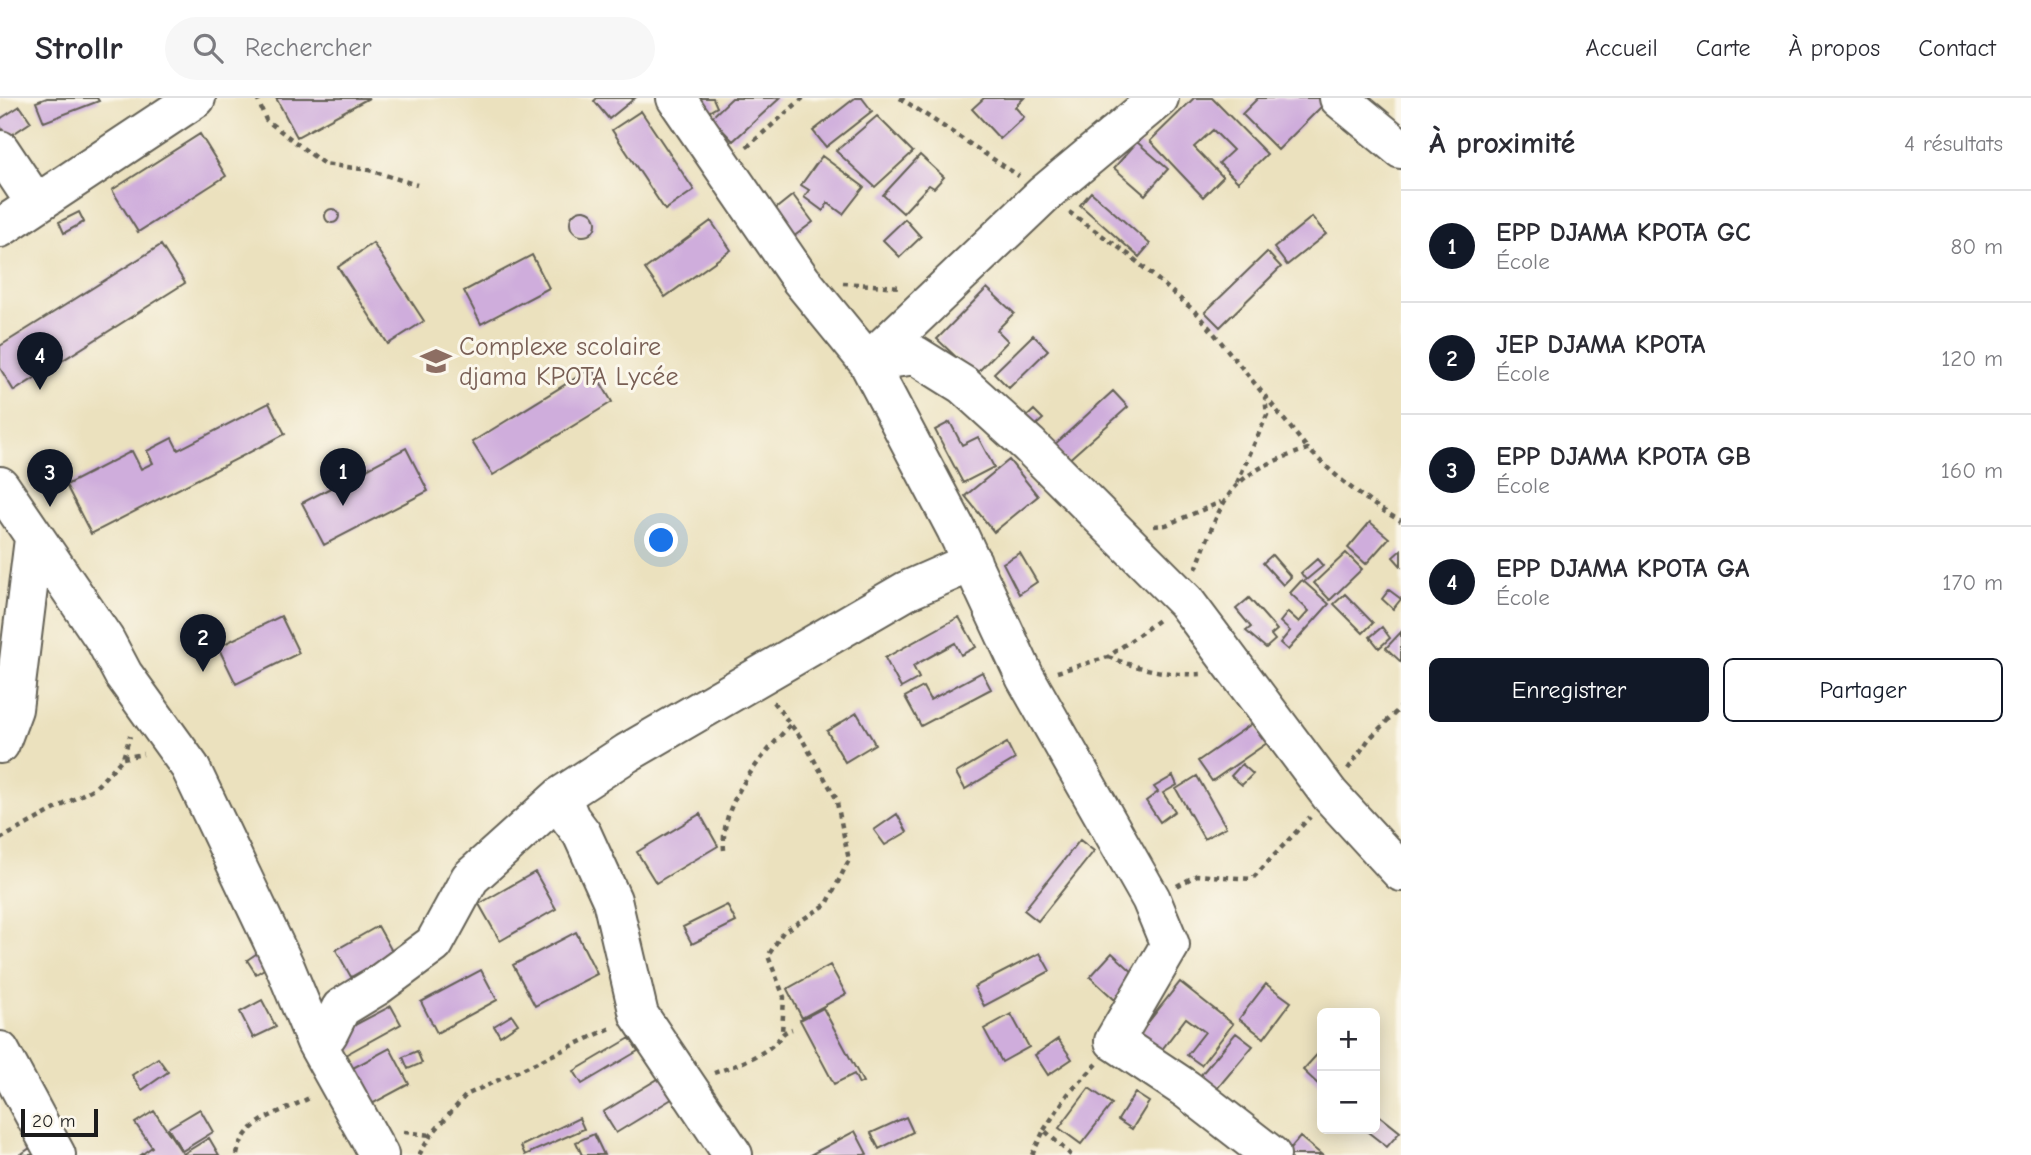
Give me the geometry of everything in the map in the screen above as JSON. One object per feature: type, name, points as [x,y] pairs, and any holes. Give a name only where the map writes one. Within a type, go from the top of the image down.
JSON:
[{"type":"street","points":[[676,98],[801,280],[868,362],[972,562],[1025,677],[1151,899],[1170,945],[1114,1041],[1186,1089],[1271,1155]]},
{"type":"street","points":[[868,362],[947,290],[1044,194],[1159,98]]},
{"type":"street","points":[[1339,98],[1401,149]]},
{"type":"street","points":[[0,228],[187,100]]},
{"type":"street","points":[[0,150],[36,204]]},
{"type":"street","points":[[868,362],[915,355],[963,385],[1116,531],[1185,601],[1330,795],[1401,872]]},
{"type":"street","points":[[0,486],[104,640],[123,674],[190,767],[285,967],[324,1058],[365,1126],[379,1155]]},
{"type":"street","points":[[0,744],[13,709],[34,539]]},
{"type":"street","points":[[324,1058],[328,1034],[341,1008],[377,986],[434,944],[470,878],[561,796],[627,753],[906,590],[972,562]]},
{"type":"street","points":[[561,796],[570,818],[582,834],[612,900],[639,1015],[733,1155]]},
{"type":"street","points":[[0,1051],[56,1155]]},
{"type":"path","points":[[257,98],[265,120],[298,141],[324,164],[369,170],[417,185]]},
{"type":"path","points":[[722,168],[803,98]]},
{"type":"path","points":[[900,98],[1128,254],[1199,315],[1308,449],[1330,471],[1377,508],[1401,521]]},
{"type":"path","points":[[801,280],[947,290]]},
{"type":"path","points":[[1025,677],[1108,657],[1185,601],[1222,501],[1237,483],[1266,415],[1265,397]]},
{"type":"path","points":[[1237,483],[1271,461],[1308,449]]},
{"type":"path","points":[[1116,531],[1166,525],[1222,501]]},
{"type":"path","points":[[1108,657],[1135,667],[1186,675],[1237,672]]},
{"type":"path","points":[[687,1084],[737,1065],[775,1043],[782,1033],[784,997],[768,956],[783,932],[827,904],[849,860],[836,798],[757,678]]},
{"type":"path","points":[[1151,899],[1197,875],[1252,879],[1284,848],[1330,795],[1369,739],[1401,708]]},
{"type":"path","points":[[724,850],[722,834],[730,803],[767,750],[790,725]]},
{"type":"path","points":[[0,839],[96,786],[123,758],[131,733]]},
{"type":"path","points":[[419,1155],[430,1135],[466,1095],[639,1015]]},
{"type":"path","points":[[782,1033],[792,1029]]},
{"type":"path","points":[[1032,1155],[1044,1130],[1068,1094],[1114,1041]]},
{"type":"path","points":[[237,1155],[239,1145],[262,1117],[297,1105],[321,1091],[324,1058]]},
{"type":"path","points":[[1044,1130],[1071,1155]]},
{"type":"building","points":[[47,98],[97,98],[99,101],[44,122],[36,102]]},
{"type":"building","points":[[276,98],[369,98],[297,137]]},
{"type":"building","points":[[597,98],[635,98],[609,119],[594,101]]},
{"type":"building","points":[[687,98],[713,98],[717,107],[698,118]]},
{"type":"building","points":[[732,98],[780,98],[733,141],[711,118]]},
{"type":"building","points":[[855,98],[862,98],[872,111],[826,147],[813,131]]},
{"type":"building","points":[[984,98],[1024,98],[1015,107],[1024,117],[1000,139],[972,109]]},
{"type":"building","points":[[1194,98],[1212,98],[1267,154],[1238,182],[1219,163],[1233,150],[1213,130],[1194,147],[1223,177],[1203,197],[1150,141]]},
{"type":"building","points":[[1258,98],[1321,98],[1326,102],[1278,150],[1242,114]]},
{"type":"building","points":[[20,106],[31,122],[7,138],[0,126],[0,119]]},
{"type":"building","points":[[641,111],[694,190],[665,210],[612,130]]},
{"type":"building","points":[[877,116],[913,152],[875,187],[836,151]]},
{"type":"building","points":[[200,134],[226,176],[138,232],[112,190]]},
{"type":"building","points":[[1137,142],[1168,169],[1145,195],[1114,168]]},
{"type":"building","points":[[920,155],[944,177],[934,188],[929,185],[903,213],[883,195]]},
{"type":"building","points":[[822,156],[864,187],[843,214],[828,203],[823,211],[804,197],[809,190],[801,185]]},
{"type":"building","points":[[1091,192],[1150,244],[1139,257],[1080,205]]},
{"type":"building","points":[[793,195],[813,222],[793,237],[773,211]]},
{"type":"building","points":[[332,209],[337,211],[337,221],[332,223],[327,221],[325,216],[327,211]]},
{"type":"building","points":[[583,210],[592,214],[596,223],[592,232],[583,236],[574,232],[570,223],[574,214]]},
{"type":"building","points":[[79,212],[84,222],[64,233],[59,222]]},
{"type":"building","points":[[1312,217],[1326,234],[1287,265],[1274,248]]},
{"type":"building","points":[[905,219],[921,237],[900,257],[883,240]]},
{"type":"building","points":[[711,221],[731,250],[665,297],[645,269]]},
{"type":"building","points":[[373,243],[424,321],[388,344],[338,267]]},
{"type":"building","points":[[161,245],[185,283],[14,391],[0,368],[0,346]]},
{"type":"building","points":[[1267,252],[1281,267],[1220,327],[1205,312]]},
{"type":"building","points":[[532,255],[549,288],[481,324],[464,291]]},
{"type":"building","points":[[987,288],[1014,313],[997,330],[1008,341],[975,375],[937,339]]},
{"type":"building","points":[[1033,335],[1048,350],[1009,388],[994,373]]},
{"type":"building","points":[[592,368],[612,402],[493,475],[472,442]]},
{"type":"building","points":[[1113,391],[1128,407],[1066,462],[1053,446]]},
{"type":"building","points":[[269,403],[285,434],[91,534],[66,485],[132,451],[141,469],[153,463],[147,451],[172,438],[178,450]]},
{"type":"building","points":[[1034,410],[1043,419],[1027,433],[1019,424]]},
{"type":"building","points":[[950,422],[962,445],[978,437],[994,467],[963,483],[935,430]]},
{"type":"building","points":[[406,448],[428,491],[324,545],[302,503]]},
{"type":"building","points":[[1009,460],[1038,496],[994,532],[965,496]]},
{"type":"building","points":[[1370,522],[1389,538],[1366,564],[1348,548]]},
{"type":"building","points":[[1401,550],[1401,566],[1393,557]]},
{"type":"building","points":[[1020,553],[1037,582],[1019,594],[1003,563]]},
{"type":"building","points":[[1346,553],[1362,569],[1330,600],[1314,583]]},
{"type":"building","points":[[1272,555],[1291,577],[1283,585],[1263,563]]},
{"type":"building","points":[[1317,559],[1323,566],[1306,580],[1301,573]]},
{"type":"building","points":[[1302,580],[1329,604],[1288,650],[1280,643],[1290,631],[1280,622],[1288,612],[1299,622],[1309,611],[1290,593]]},
{"type":"building","points":[[1389,590],[1401,599],[1393,609],[1382,599]]},
{"type":"building","points":[[1345,594],[1373,623],[1363,633],[1334,604]]},
{"type":"building","points":[[1249,598],[1277,630],[1271,635],[1275,640],[1266,648],[1246,631],[1251,627],[1236,609]]},
{"type":"building","points":[[281,616],[299,653],[236,684],[218,647]]},
{"type":"building","points":[[959,617],[976,647],[961,655],[955,643],[913,666],[919,678],[901,688],[885,658]]},
{"type":"building","points":[[1382,627],[1390,638],[1379,648],[1370,637]]},
{"type":"building","points":[[1401,632],[1401,662],[1386,648]]},
{"type":"building","points":[[982,672],[991,689],[921,726],[905,697],[923,687],[930,700]]},
{"type":"building","points":[[857,713],[875,744],[845,762],[827,731]]},
{"type":"building","points":[[1253,723],[1267,743],[1212,781],[1198,761]]},
{"type":"building","points":[[1007,743],[1015,759],[965,789],[956,773]]},
{"type":"building","points":[[1242,764],[1253,774],[1242,785],[1231,776]]},
{"type":"building","points":[[1173,776],[1177,785],[1163,793],[1175,811],[1160,822],[1146,801],[1158,792],[1154,787]]},
{"type":"building","points":[[1197,776],[1226,827],[1204,839],[1176,789]]},
{"type":"building","points":[[700,814],[718,846],[656,883],[637,852]]},
{"type":"building","points":[[897,814],[907,832],[885,845],[874,830]]},
{"type":"building","points":[[1080,840],[1094,851],[1038,921],[1024,910]]},
{"type":"building","points":[[535,872],[556,909],[500,941],[479,904]]},
{"type":"building","points":[[727,905],[736,922],[692,944],[683,927]]},
{"type":"building","points":[[378,926],[393,953],[351,977],[336,950]]},
{"type":"building","points":[[576,932],[597,974],[535,1006],[513,965]]},
{"type":"building","points":[[265,948],[274,963],[256,974],[247,960]]},
{"type":"building","points":[[1040,953],[1050,971],[984,1006],[974,987]]},
{"type":"building","points":[[1112,953],[1137,976],[1115,1000],[1090,977]]},
{"type":"building","points":[[830,965],[846,994],[802,1018],[787,989]]},
{"type":"building","points":[[481,970],[497,1000],[437,1033],[421,1002]]},
{"type":"building","points":[[1180,982],[1233,1024],[1201,1065],[1187,1055],[1205,1032],[1186,1018],[1157,1056],[1135,1039]]},
{"type":"building","points":[[1266,984],[1291,1002],[1264,1038],[1239,1019]]},
{"type":"building","points":[[262,1000],[276,1027],[253,1038],[240,1012]]},
{"type":"building","points":[[391,1006],[401,1024],[345,1055],[334,1036]]},
{"type":"building","points":[[823,1008],[863,1082],[859,1084],[854,1074],[834,1084],[800,1020]]},
{"type":"building","points":[[1011,1014],[1029,1047],[1002,1062],[984,1029]]},
{"type":"building","points":[[512,1015],[518,1024],[500,1036],[494,1026]]},
{"type":"building","points":[[1236,1033],[1253,1046],[1210,1097],[1194,1083]]},
{"type":"building","points":[[630,1038],[638,1051],[582,1084],[574,1071]]},
{"type":"building","points":[[1058,1039],[1072,1059],[1048,1075],[1035,1055]]},
{"type":"building","points":[[390,1048],[409,1084],[370,1105],[351,1069]]},
{"type":"building","points":[[417,1051],[422,1063],[408,1069],[403,1057]]},
{"type":"building","points":[[1317,1055],[1317,1083],[1303,1070]]},
{"type":"building","points":[[158,1058],[168,1072],[142,1090],[132,1075]]},
{"type":"building","points":[[668,1073],[680,1094],[616,1133],[603,1112]]},
{"type":"building","points":[[1089,1088],[1112,1104],[1081,1144],[1059,1128]]},
{"type":"building","points":[[1135,1093],[1149,1102],[1132,1129],[1118,1120]]},
{"type":"building","points":[[200,1109],[213,1132],[182,1151],[168,1128]]},
{"type":"building","points":[[154,1111],[183,1154],[209,1138],[219,1155],[141,1155],[152,1147],[135,1123]]},
{"type":"building","points":[[1380,1116],[1400,1132],[1387,1147],[1370,1134],[1380,1134]]},
{"type":"building","points":[[906,1117],[913,1132],[879,1149],[871,1133]]},
{"type":"building","points":[[579,1118],[584,1129],[525,1155],[521,1146]]},
{"type":"building","points":[[855,1131],[867,1154],[810,1155]]},
{"type":"building","points":[[594,1134],[604,1155],[582,1155],[576,1142]]},
{"type":"building","points":[[1300,1137],[1322,1155],[1285,1155]]},
{"type":"building","points":[[30,1148],[35,1155],[20,1155]]},
{"type":"place","name":"Complexe scolaire djama KPOTA Lycée","points":[[436,361]]},
{"type":"place","name":"EPP DJAMA KPOTA GA","points":[[40,390]]},
{"type":"place","name":"EPP DJAMA KPOTA GC","points":[[343,506]]},
{"type":"place","name":"EPP DJAMA KPOTA GB","points":[[50,507]]},
{"type":"place","name":"JEP DJAMA KPOTA","points":[[203,672]]}]
